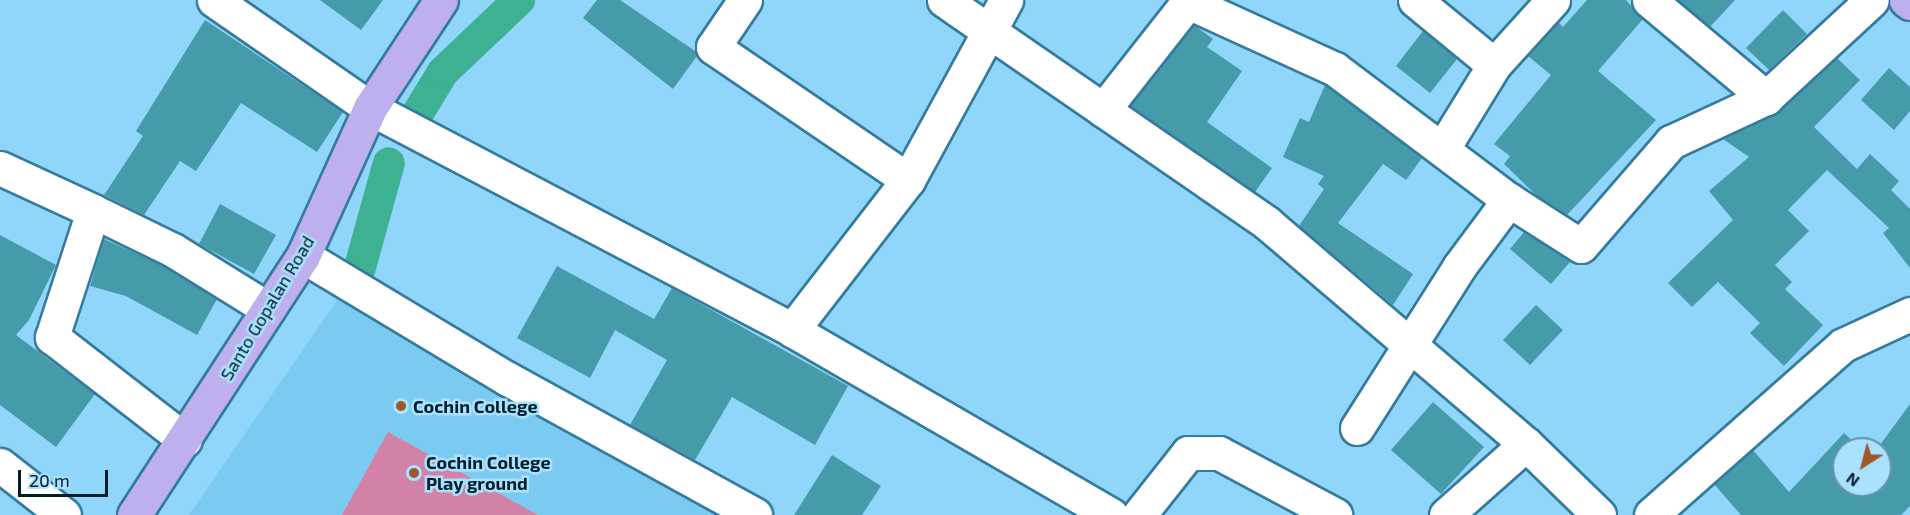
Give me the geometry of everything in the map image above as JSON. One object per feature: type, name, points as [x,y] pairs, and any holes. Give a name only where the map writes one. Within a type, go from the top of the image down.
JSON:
[{"type":"main road","name":"Santo Gopalan Road","points":[[134,515],[303,256],[370,108],[441,0]]},
{"type":"main road","points":[[1906,0],[1910,3]]},
{"type":"street","points":[[214,0],[370,108],[792,330],[1111,515]]},
{"type":"street","points":[[745,0],[713,47],[908,180]]},
{"type":"street","points":[[944,0],[1267,223],[1526,444],[1599,515]]},
{"type":"street","points":[[792,330],[908,180],[1006,0]]},
{"type":"street","points":[[1415,0],[1494,65]]},
{"type":"street","points":[[1443,148],[1494,65],[1552,0]]},
{"type":"street","points":[[1649,0],[1766,98]]},
{"type":"street","points":[[1102,110],[1187,1],[1335,69],[1443,148],[1509,200],[1581,246],[1671,142],[1766,98],[1872,0]]},
{"type":"street","points":[[0,168],[173,250],[268,309]]},
{"type":"street","points":[[1357,428],[1409,342],[1509,200]]},
{"type":"street","points":[[93,211],[52,337],[185,440]]},
{"type":"street","points":[[303,256],[508,379],[755,515]]},
{"type":"street","points":[[1651,515],[1844,345],[1910,314]]},
{"type":"street","points":[[1446,515],[1526,444]]},
{"type":"street","points":[[1139,515],[1188,453],[1219,453],[1335,515]]},
{"type":"street","points":[[0,465],[64,515]]},
{"type":"shaded area","name":"Cochin College","points":[[340,296],[734,515],[189,515]]},
{"type":"shaded area","name":"Cochin College Play ground","points":[[388,432],[538,515],[342,515]]},
{"type":"building","points":[[320,0],[383,0],[361,30]]},
{"type":"building","points":[[597,0],[620,0],[695,51],[697,56],[673,89],[583,18]]},
{"type":"building","points":[[1587,0],[1626,0],[1643,19],[1598,71],[1656,120],[1567,215],[1536,195],[1504,164],[1510,156],[1494,144],[1551,75],[1528,56],[1558,22],[1563,27]]},
{"type":"building","points":[[1678,0],[1735,0],[1710,27]]},
{"type":"building","points":[[1783,10],[1807,34],[1769,70],[1746,48]]},
{"type":"building","points":[[205,20],[343,112],[317,152],[241,103],[196,171],[180,161],[144,215],[104,195],[143,136],[136,131]]},
{"type":"building","points":[[1194,25],[1213,39],[1207,47],[1242,71],[1207,122],[1272,168],[1255,192],[1130,106]]},
{"type":"building","points":[[1423,31],[1457,59],[1430,93],[1396,66]]},
{"type":"building","points":[[1837,58],[1860,80],[1814,127],[1857,169],[1870,154],[1899,181],[1891,190],[1910,209],[1910,268],[1883,233],[1889,228],[1827,170],[1788,210],[1809,231],[1775,265],[1792,282],[1785,289],[1823,325],[1784,366],[1750,333],[1760,323],[1718,282],[1692,307],[1668,283],[1733,220],[1709,191],[1749,157],[1723,139],[1778,112]]},
{"type":"building","points":[[1889,68],[1910,87],[1910,111],[1894,130],[1861,100]]},
{"type":"building","points":[[1325,85],[1422,158],[1406,180],[1383,164],[1338,223],[1413,274],[1393,305],[1299,226],[1324,189],[1318,184],[1324,176],[1283,157],[1300,118],[1309,122]]},
{"type":"building","points":[[220,204],[276,235],[254,274],[199,244]]},
{"type":"building","points":[[1524,232],[1570,262],[1551,284],[1510,249]]},
{"type":"building","points":[[0,235],[56,265],[29,320],[16,335],[95,394],[56,447],[0,405]]},
{"type":"building","points":[[104,239],[164,266],[217,299],[197,335],[126,296],[90,286]]},
{"type":"building","points":[[557,266],[654,319],[672,288],[848,386],[815,445],[732,397],[695,460],[630,425],[667,360],[615,330],[590,378],[517,338]]},
{"type":"building","points":[[1536,305],[1563,330],[1530,365],[1503,340]]},
{"type":"building","points":[[1433,402],[1484,447],[1441,494],[1391,450]]},
{"type":"building","points":[[1910,404],[1910,506],[1901,515],[1741,515],[1714,484],[1753,450],[1789,492],[1832,446],[1832,497],[1892,497],[1892,437],[1886,437]]},
{"type":"building","points":[[832,455],[881,486],[862,515],[794,515]]},
{"type":"waterway","points":[[418,113],[443,72],[519,0]]},
{"type":"waterway","points":[[357,278],[389,163]]},
{"type":"place","name":"Cochin College","points":[[401,406]]},
{"type":"place","name":"Cochin College Play ground","points":[[414,473]]}]
